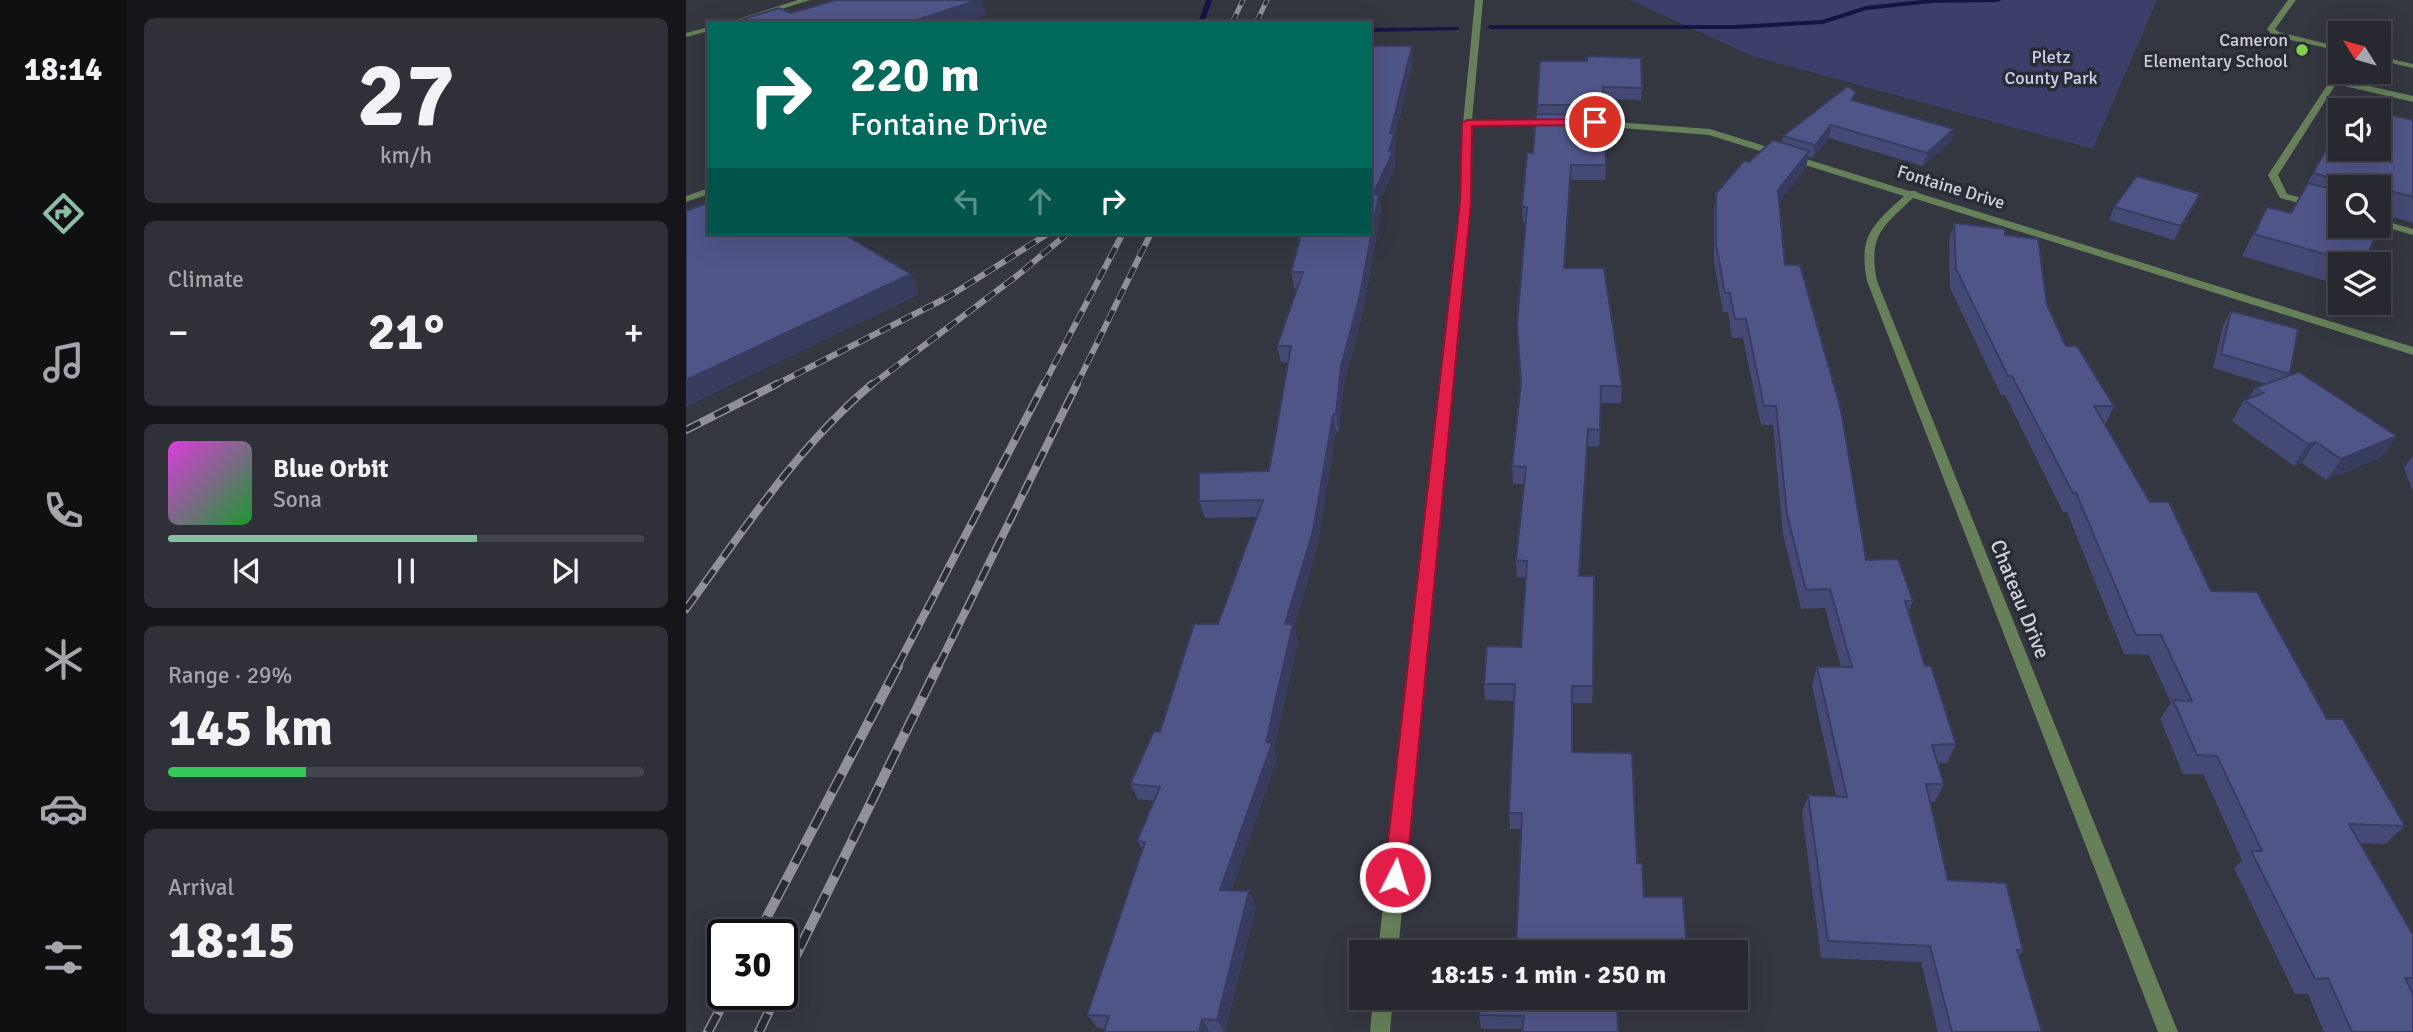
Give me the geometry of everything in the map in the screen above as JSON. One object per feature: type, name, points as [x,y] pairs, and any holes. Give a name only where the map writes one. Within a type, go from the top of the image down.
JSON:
[{"type":"street","points":[[736,21],[806,0]]},
{"type":"street","points":[[1389,940],[1465,202],[1467,123],[1479,0]]},
{"type":"street","points":[[2292,0],[2271,29],[2276,34],[2328,47]]},
{"type":"street","points":[[686,35],[707,30]]},
{"type":"street","points":[[2391,61],[2413,66]]},
{"type":"street","points":[[2328,208],[2283,196],[2273,175],[2334,81],[2413,99]]},
{"type":"street","name":"Fontaine Drive","points":[[1467,123],[1595,122],[1683,127],[1761,146],[2413,351]]},
{"type":"street","points":[[686,199],[707,192]]},
{"type":"street","name":"Chateau Drive","points":[[1913,193],[1868,238],[1866,252],[1872,281],[2168,1032]]},
{"type":"street","points":[[2391,226],[2413,232]]},
{"type":"street","points":[[1380,1032],[1382,1010]]},
{"type":"green space","name":"Pletz County Park","points":[[1630,0],[2157,0],[2093,149],[1752,56]]},
{"type":"building","points":[[836,0],[978,0],[914,21],[736,21],[779,8],[791,13]]},
{"type":"building","points":[[1372,46],[1412,46],[1390,133],[1394,133],[1389,151],[1393,152],[1373,194],[1379,194],[1372,231]]},
{"type":"building","points":[[1587,56],[1641,58],[1642,88],[1603,87],[1604,105],[1537,105],[1540,61],[1587,61]]},
{"type":"building","points":[[1848,86],[1856,93],[1851,100],[1954,129],[1927,153],[1831,125],[1815,145],[1783,136]]},
{"type":"building","points":[[1536,114],[1604,115],[1606,165],[1571,165],[1564,268],[1604,268],[1622,386],[1601,386],[1600,430],[1588,429],[1579,576],[1594,576],[1593,686],[1572,686],[1572,752],[1632,753],[1637,863],[1642,864],[1644,897],[1683,897],[1686,940],[1516,940],[1522,813],[1509,813],[1515,684],[1484,684],[1487,646],[1521,647],[1527,561],[1516,560],[1526,467],[1512,466],[1521,382],[1517,324],[1527,207],[1522,207],[1527,153],[1533,153]]},
{"type":"building","points":[[2391,115],[2413,120],[2413,197],[2391,191],[2391,175],[2328,175],[2328,177],[2313,173],[2328,146],[2328,161],[2391,161]]},
{"type":"building","points":[[1773,140],[1809,151],[1778,190],[1785,265],[1800,265],[1841,410],[1866,560],[1898,559],[1913,601],[1905,601],[1925,666],[1931,666],[1956,744],[1932,745],[1944,784],[1926,784],[1948,880],[2006,883],[2023,950],[2017,950],[2042,1032],[1952,1032],[1930,946],[1828,941],[1808,795],[1847,797],[1817,667],[1852,667],[1830,589],[1806,590],[1787,514],[1776,406],[1764,406],[1746,319],[1735,319],[1730,293],[1725,293],[1716,244],[1716,193],[1744,161],[1749,162]]},
{"type":"building","points":[[2137,176],[2200,194],[2181,226],[2114,207]]},
{"type":"building","points":[[2308,183],[2328,188],[2328,238],[2374,238],[2369,252],[2328,252],[2328,255],[2254,234],[2267,207],[2291,213]]},
{"type":"building","points":[[707,203],[707,235],[845,235],[911,274],[686,380],[686,211]]},
{"type":"building","points":[[1954,223],[2005,229],[2005,235],[2038,239],[2047,305],[2066,346],[2077,346],[2114,406],[2094,406],[2150,502],[2169,502],[2211,591],[2257,592],[2327,719],[2343,719],[2405,826],[2349,824],[2413,935],[2413,978],[2405,978],[2413,994],[2413,1032],[2352,1032],[2328,978],[2315,979],[2251,851],[2262,851],[2217,756],[2197,755],[2173,700],[2192,701],[2161,635],[2136,635],[2076,493],[2073,493],[2012,376],[2008,376],[1956,269]]},
{"type":"building","points":[[1301,235],[1371,235],[1360,295],[1341,367],[1336,414],[1333,415],[1313,531],[1285,624],[1293,624],[1266,742],[1272,743],[1220,890],[1249,891],[1217,1020],[1202,1019],[1199,1032],[1104,1032],[1109,1016],[1087,1015],[1145,842],[1137,841],[1160,787],[1130,784],[1154,731],[1160,732],[1194,624],[1218,624],[1263,500],[1199,501],[1199,473],[1269,471],[1291,346],[1277,346],[1303,272],[1291,272]]},
{"type":"building","points":[[2231,311],[2298,329],[2290,374],[2221,354]]},
{"type":"building","points":[[2299,372],[2397,436],[2341,459],[2316,442],[2308,444],[2244,400],[2263,393],[2255,388]]},
{"type":"building","points":[[1479,1010],[1617,1010],[1618,1032],[1522,1032],[1524,1016],[1479,1015]]},
{"type":"waterway","points":[[1202,21],[1209,0]]},
{"type":"waterway","points":[[1490,27],[1735,27],[1823,22],[1866,8],[1931,1],[1998,0]]},
{"type":"waterway","points":[[1372,30],[1457,28]]},
{"type":"railway","points":[[1233,21],[1243,0]]},
{"type":"railway","points":[[1257,21],[1267,0]]},
{"type":"railway","points":[[773,386],[948,297],[1046,235]]},
{"type":"railway","points":[[870,386],[1018,275],[1066,235]]},
{"type":"railway","points":[[1043,386],[1122,235]]},
{"type":"railway","points":[[1076,386],[1150,235]]},
{"type":"railway","points":[[686,430],[777,384]]},
{"type":"railway","points":[[686,609],[795,462],[872,384]]},
{"type":"railway","points":[[897,667],[1044,384]]},
{"type":"railway","points":[[938,667],[1077,384]]},
{"type":"railway","points":[[766,919],[898,666]]},
{"type":"railway","points":[[798,951],[938,666]]},
{"type":"railway","points":[[708,1032],[720,1010]]},
{"type":"railway","points":[[759,1032],[769,1010]]},
{"type":"place","name":"Cameron Elementary School","points":[[2302,50]]},
{"type":"route","points":[[1395,877],[1465,202],[1467,123],[1595,122]]}]
